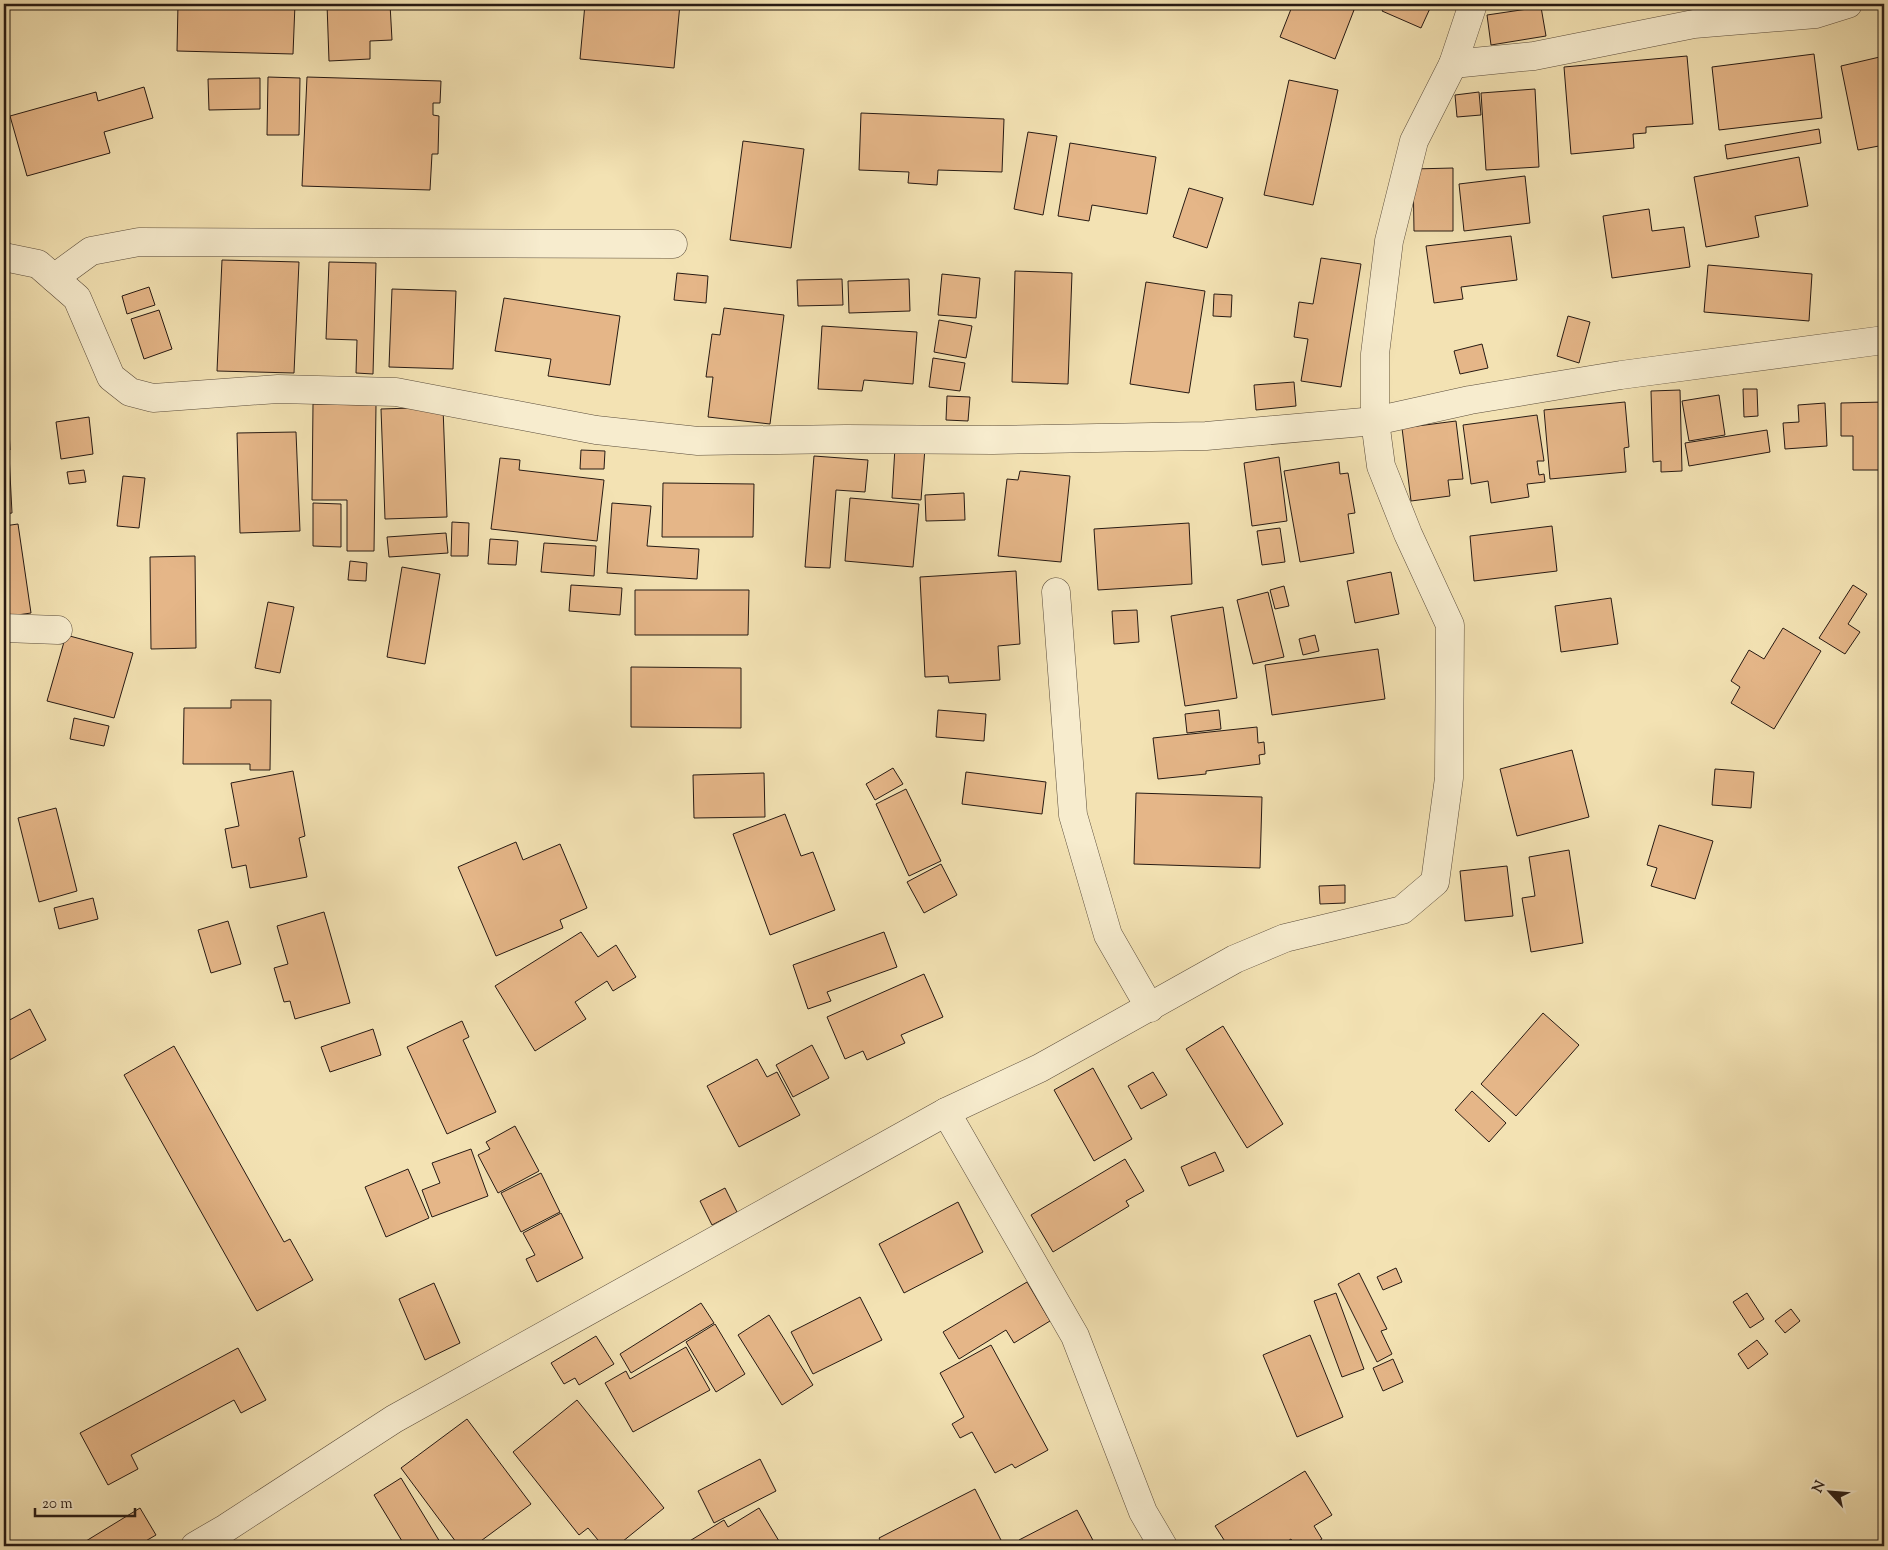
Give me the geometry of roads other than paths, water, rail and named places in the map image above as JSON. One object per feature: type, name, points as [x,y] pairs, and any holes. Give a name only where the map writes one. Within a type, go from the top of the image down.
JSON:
[{"type":"street","points":[[195,1546],[232,1537],[394,1419],[946,1112],[1040,1068],[1150,1008],[1234,959],[1285,938],[1402,910],[1435,882],[1449,778],[1450,625],[1408,534],[1381,466],[1375,422],[1375,354],[1388,241],[1414,141],[1453,64],[1473,4]]},
{"type":"street","points":[[1453,64],[1534,56],[1694,24],[1816,14],[1848,4]]},
{"type":"street","points":[[54,278],[90,251],[138,242],[673,244]]},
{"type":"street","points":[[4,257],[38,264],[77,298],[111,377],[130,392],[153,398],[278,389],[396,392],[596,430],[698,442],[1206,436],[1375,422],[1470,400],[1621,375],[1884,340]]},
{"type":"street","points":[[1056,592],[1073,815],[1108,935],[1150,1008]]},
{"type":"street","points":[[4,628],[58,630]]},
{"type":"street","points":[[946,1112],[1075,1336],[1143,1512],[1163,1546]]}]
